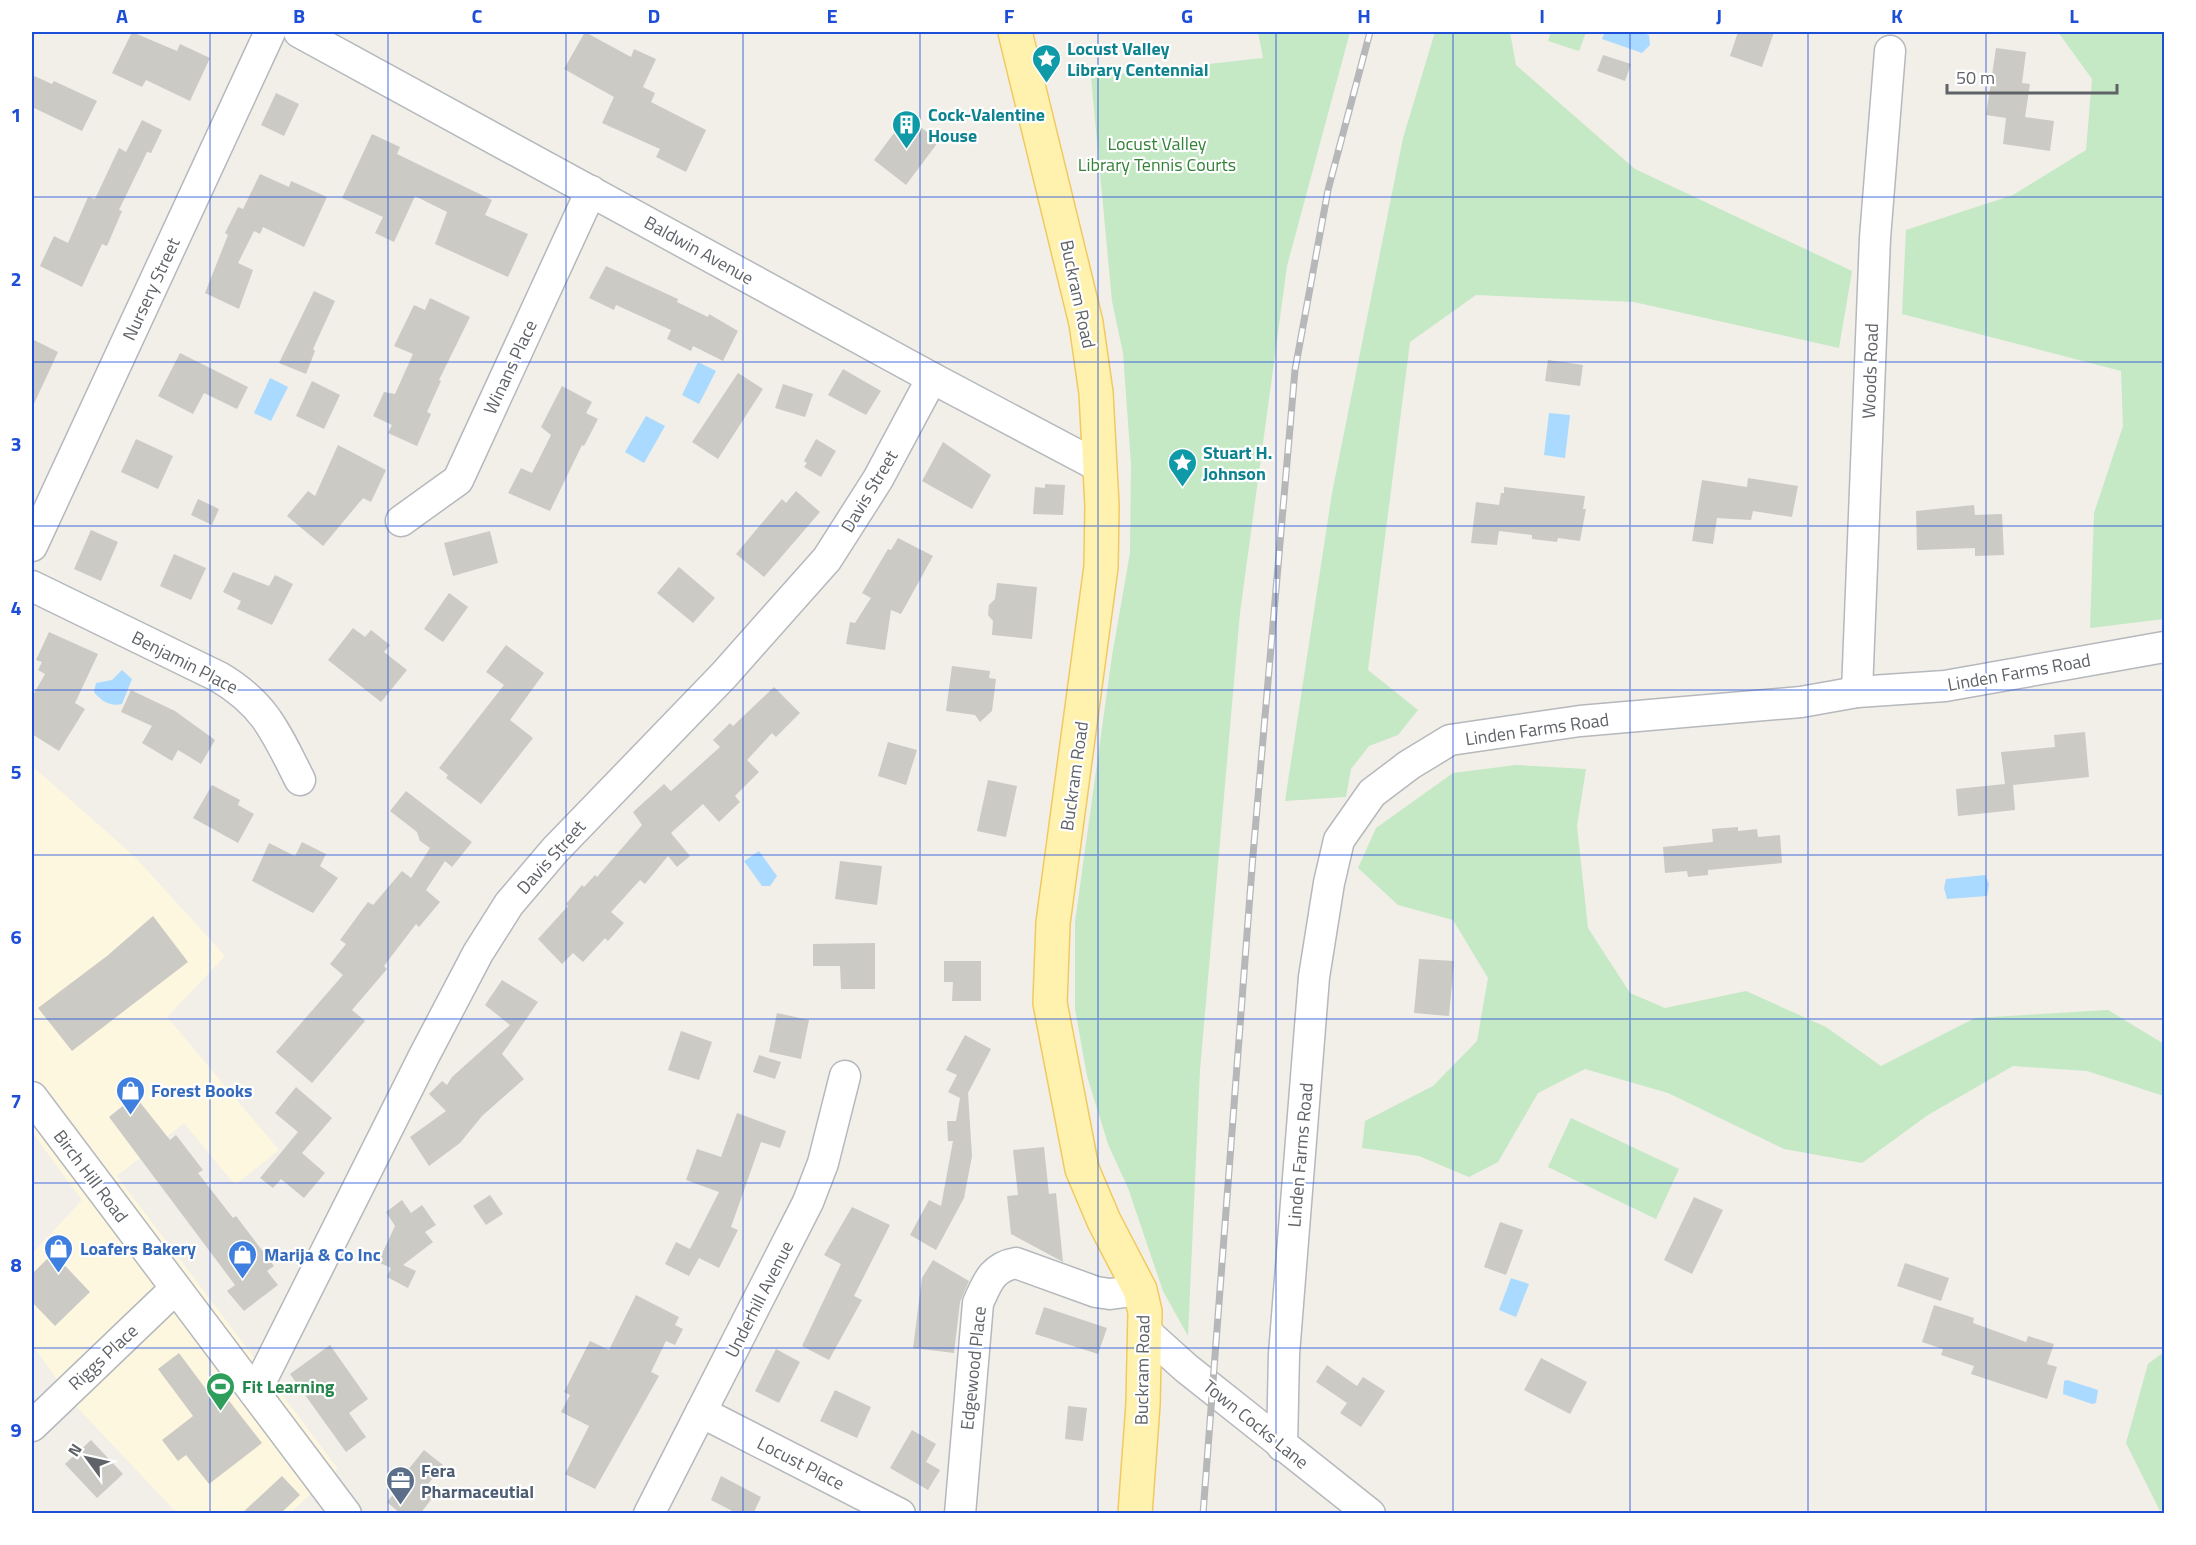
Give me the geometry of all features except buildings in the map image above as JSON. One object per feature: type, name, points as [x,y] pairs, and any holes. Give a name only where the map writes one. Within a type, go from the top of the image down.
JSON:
[{"type":"main road","name":"Buckram Road","points":[[1015,32],[1086,323],[1096,393],[1100,467],[1101,567],[1053,923],[1050,1004],[1082,1169],[1104,1221],[1140,1290],[1145,1311],[1146,1332],[1134,1514]]},
{"type":"street","name":"Nursery Street","points":[[32,546],[270,32]]},
{"type":"street","name":"Baldwin Avenue","points":[[299,32],[932,378],[1100,467]]},
{"type":"street","name":"Woods Road","points":[[1857,692],[1875,238],[1890,51]]},
{"type":"street","name":"Winans Place","points":[[401,521],[458,480],[591,190]]},
{"type":"street","name":"Davis Street","points":[[255,1393],[424,1056],[478,953],[509,904],[555,850],[724,675],[827,559],[878,479],[932,378]]},
{"type":"street","name":"Benjamin Place","points":[[32,586],[219,676],[243,692],[259,706],[300,780]]},
{"type":"street","name":"Linden Farms Road","points":[[1282,1446],[1284,1354],[1314,977],[1339,840],[1372,793],[1409,765],[1450,740],[1580,721],[1801,702],[1857,692],[1945,686],[2164,647]]},
{"type":"street","name":"Underhill Avenue","points":[[649,1514],[808,1203],[823,1164],[845,1076]]},
{"type":"street","name":"Birch Hill Road","points":[[36,1115],[176,1289],[255,1393],[331,1508]]},
{"type":"street","name":"Edgewood Place","points":[[960,1514],[978,1303],[990,1276],[1003,1265],[1016,1263],[1096,1292],[1110,1294],[1140,1290]]},
{"type":"street","name":"Riggs Place","points":[[32,1426],[176,1289]]},
{"type":"street","name":"Town Cocks Lane","points":[[1146,1332],[1282,1446],[1370,1514]]},
{"type":"street","name":"Locust Place","points":[[701,1412],[900,1514]]},
{"type":"shaded area","points":[[32,766],[135,857],[225,956],[167,1017],[279,1150],[235,1185],[184,1123],[117,1176],[338,1469],[290,1513],[177,1513],[74,1404],[32,1344],[32,1254],[82,1200],[32,1132]]},
{"type":"green space","name":"Locust Valley Library Tennis Courts","points":[[1258,32],[1350,32],[1287,266],[1240,613],[1200,1070],[1188,1336],[1163,1291],[1128,1188],[1108,1144],[1087,1076],[1075,1009],[1075,922],[1112,656],[1130,553],[1131,464],[1123,353],[1112,301],[1091,77],[1263,58]]},
{"type":"green space","points":[[1435,32],[1510,32],[1516,65],[1635,169],[1852,271],[1839,348],[1634,302],[1476,295],[1410,342],[1368,670],[1418,710],[1398,735],[1369,746],[1351,769],[1346,797],[1285,801],[1332,493],[1403,138]]},
{"type":"green space","points":[[1551,32],[1586,32],[1579,51],[1548,41]]},
{"type":"green space","points":[[2058,32],[2164,32],[2164,619],[2090,628],[2094,513],[2123,426],[2121,371],[1902,314],[1906,230],[2013,195],[2086,150],[2092,79]]},
{"type":"green space","points":[[1516,765],[1586,769],[1577,826],[1588,928],[1630,993],[1665,1008],[1746,991],[1826,1027],[1881,1066],[1975,1018],[2108,1010],[2164,1044],[2164,1096],[2087,1071],[2013,1066],[1928,1115],[1862,1163],[1784,1149],[1668,1093],[1585,1069],[1538,1093],[1498,1162],[1469,1177],[1419,1156],[1362,1148],[1365,1121],[1433,1086],[1477,1041],[1488,978],[1453,920],[1398,905],[1358,868],[1376,828],[1453,773]]},
{"type":"green space","points":[[1571,1118],[1679,1169],[1656,1219],[1548,1167]]},
{"type":"green space","points":[[2164,1352],[2164,1508],[2160,1511],[2126,1443],[2148,1364]]},
{"type":"water","points":[[1605,32],[1640,32],[1649,35],[1650,45],[1642,53],[1602,39]]},
{"type":"water","points":[[698,362],[716,371],[699,404],[682,395]]},
{"type":"water","points":[[270,378],[288,387],[271,421],[254,413]]},
{"type":"water","points":[[1549,413],[1570,415],[1565,458],[1544,455]]},
{"type":"water","points":[[646,416],[665,426],[644,463],[625,452]]},
{"type":"water","points":[[122,670],[132,679],[122,704],[114,705],[106,702],[94,692],[96,683],[112,680]]},
{"type":"water","points":[[759,851],[777,876],[770,886],[762,886],[744,861]]},
{"type":"water","points":[[1985,875],[1989,884],[1987,896],[1947,899],[1944,888],[1946,879]]},
{"type":"water","points":[[1511,1278],[1529,1284],[1516,1317],[1499,1310]]},
{"type":"water","points":[[2064,1381],[2098,1390],[2096,1403],[2092,1404],[2063,1394]]},
{"type":"railway","points":[[1203,1514],[1253,855],[1295,370],[1328,190],[1370,32]]},
{"type":"place","name":"Locust Valley Library Centennial","points":[[1046,84]]},
{"type":"place","name":"Cock-Valentine House","points":[[907,150]]},
{"type":"place","name":"Stuart H. Johnson","points":[[1182,488]]},
{"type":"place","name":"Forest Books","points":[[130,1116]]},
{"type":"place","name":"Loafers Bakery","points":[[59,1274]]},
{"type":"place","name":"Marija & Co Inc","points":[[243,1280]]},
{"type":"place","name":"Fit Learning","points":[[221,1412]]},
{"type":"place","name":"Fera Pharmaceutial","points":[[400,1506]]}]
